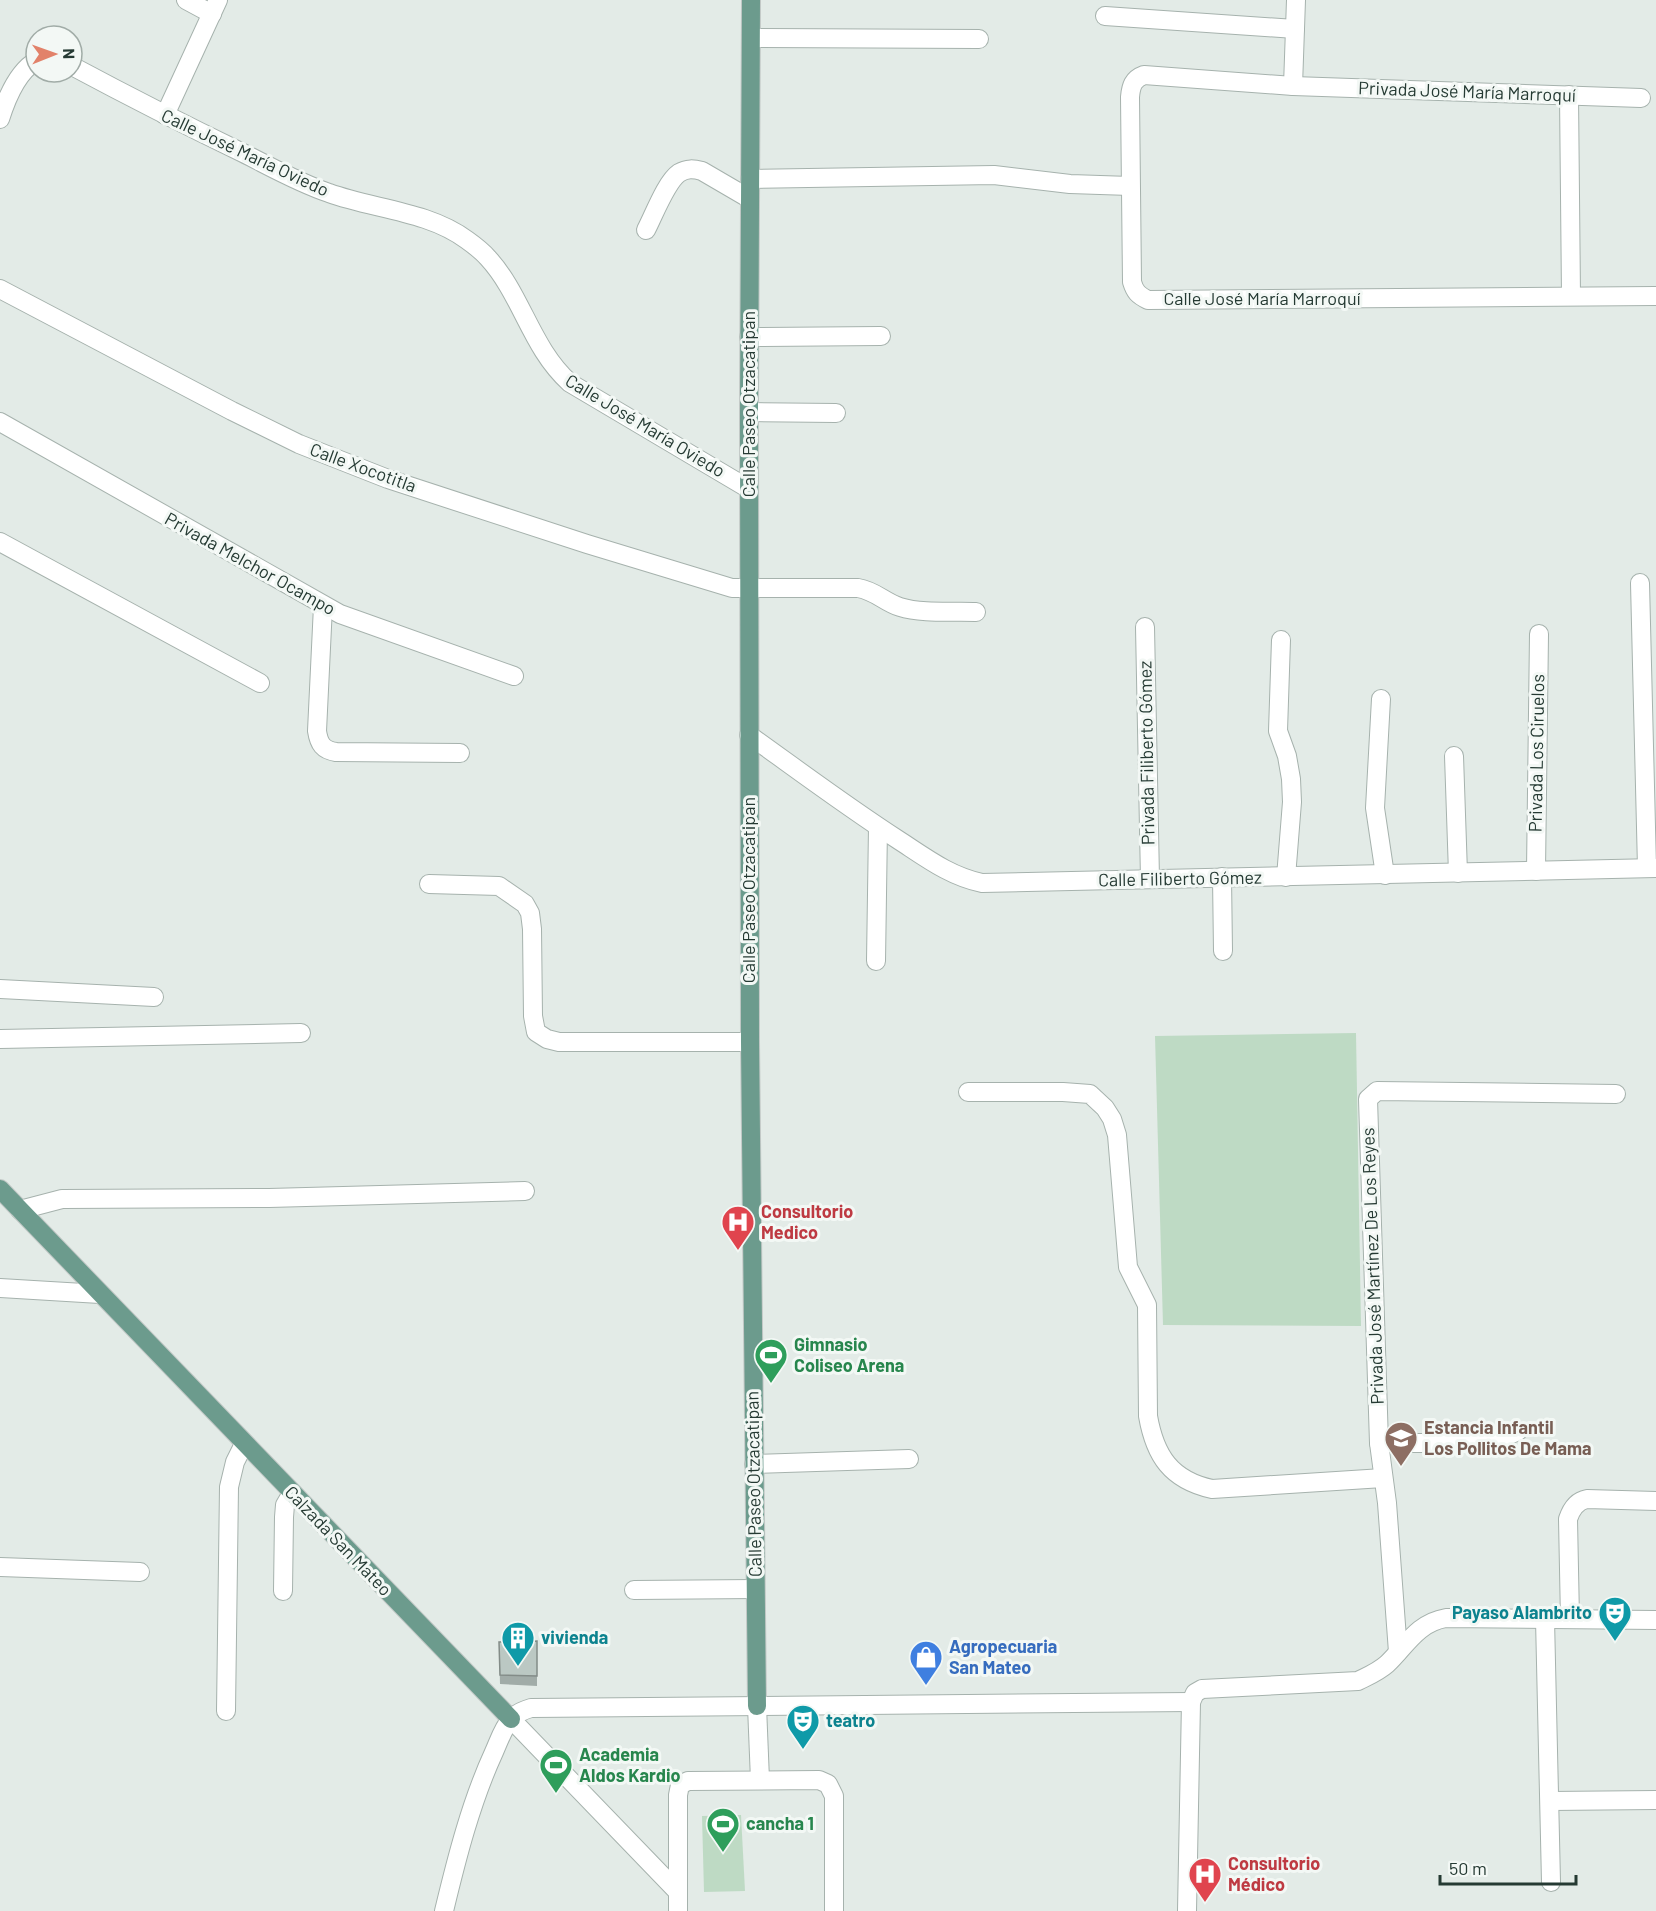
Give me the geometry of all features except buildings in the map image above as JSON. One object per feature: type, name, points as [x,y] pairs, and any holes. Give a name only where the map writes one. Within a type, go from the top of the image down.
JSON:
[{"type":"main road","name":"Calle Paseo Otzacatipan","points":[[751,0],[750,1042],[757,1706]]},
{"type":"main road","name":"Calzada San Mateo","points":[[0,1189],[511,1719]]},
{"type":"street","points":[[165,115],[215,7],[186,0]]},
{"type":"street","points":[[1293,86],[1296,0]]},
{"type":"street","points":[[1105,16],[1295,29]]},
{"type":"street","points":[[751,38],[979,39]]},
{"type":"street","points":[[0,119],[3,98],[24,72]]},
{"type":"street","name":"Calle José María Oviedo","points":[[84,72],[165,115],[329,194],[440,225],[465,238],[488,258],[504,282],[543,353],[570,383],[749,489]]},
{"type":"street","name":"Calle José María Marroquí","points":[[1293,86],[1144,75],[1133,81],[1130,97],[1130,186],[1132,282],[1135,291],[1148,300],[1656,296]]},
{"type":"street","name":"Privada José María Marroquí","points":[[1293,86],[1641,98]]},
{"type":"street","points":[[1569,95],[1571,296]]},
{"type":"street","points":[[646,230],[671,181],[685,170],[702,171],[750,199]]},
{"type":"street","points":[[750,179],[994,175],[1070,184],[1130,186]]},
{"type":"street","name":"Calle Xocotitla","points":[[0,289],[232,411],[338,461],[587,544],[732,588],[858,588],[870,590],[887,602],[909,610],[976,612]]},
{"type":"street","points":[[749,337],[881,336]]},
{"type":"street","points":[[749,412],[836,413]]},
{"type":"street","name":"Privada Melchor Ocampo","points":[[0,422],[323,606],[360,623],[514,676]]},
{"type":"street","points":[[0,542],[260,683]]},
{"type":"street","points":[[1640,583],[1652,868]]},
{"type":"street","points":[[323,606],[317,731],[318,741],[323,747],[336,752],[460,753]]},
{"type":"street","name":"Privada Filiberto Gómez","points":[[1145,627],[1150,879]]},
{"type":"street","name":"Privada Los Ciruelos","points":[[1536,872],[1539,634]]},
{"type":"street","points":[[1281,640],[1278,731],[1289,767],[1292,802],[1286,877]]},
{"type":"street","points":[[1381,699],[1375,808],[1385,875]]},
{"type":"street","name":"Calle Filiberto Gómez","points":[[749,735],[878,827],[947,872],[982,883],[1652,868]]},
{"type":"street","points":[[1454,756],[1458,873]]},
{"type":"street","points":[[876,961],[878,827]]},
{"type":"street","points":[[1222,878],[1223,951]]},
{"type":"street","points":[[429,884],[499,886],[525,904],[530,913],[532,929],[533,1016],[536,1032],[547,1039],[559,1042],[750,1042]]},
{"type":"street","points":[[0,989],[154,997]]},
{"type":"street","points":[[0,1039],[301,1032]]},
{"type":"street","name":"Privada José Martínez De Los Reyes","points":[[1398,1652],[1387,1503],[1378,1443],[1367,1103],[1370,1095],[1377,1091],[1616,1094]]},
{"type":"street","points":[[968,1092],[1090,1094],[1105,1108],[1112,1119],[1117,1135],[1128,1267],[1147,1305],[1148,1416],[1156,1450],[1167,1466],[1198,1486],[1212,1489],[1383,1478]]},
{"type":"street","points":[[20,1210],[62,1199],[525,1191]]},
{"type":"street","points":[[0,1288],[100,1294]]},
{"type":"street","points":[[1378,1443],[1484,1440],[1508,1436],[1518,1431]]},
{"type":"street","points":[[226,1711],[229,1487],[235,1462],[244,1444]]},
{"type":"street","points":[[754,1464],[909,1458]]},
{"type":"street","points":[[283,1592],[285,1506],[292,1493]]},
{"type":"street","points":[[1570,1619],[1569,1520],[1574,1506],[1581,1500],[1587,1499],[1656,1501]]},
{"type":"street","points":[[0,1567],[140,1572]]},
{"type":"street","points":[[634,1590],[756,1589]]},
{"type":"street","points":[[1545,1619],[1551,1882]]},
{"type":"street","points":[[1187,1911],[1191,1702],[1195,1693],[1212,1687],[1358,1681],[1373,1674],[1424,1625],[1435,1620],[1656,1620]]},
{"type":"street","points":[[444,1911],[468,1822],[485,1772],[503,1732],[511,1719],[520,1711],[531,1708],[1191,1702]]},
{"type":"street","name":"Calle Paseo Otzacatipan","points":[[757,1706],[760,1780]]},
{"type":"street","name":"Calzada San Mateo","points":[[511,1719],[677,1891]]},
{"type":"street","points":[[678,1911],[678,1795],[680,1785],[688,1781],[819,1780],[832,1788],[834,1796],[834,1911]]},
{"type":"street","points":[[1550,1801],[1656,1800]]},
{"type":"green space","points":[[1356,1033],[1361,1326],[1163,1325],[1155,1036]]},
{"type":"green space","name":"cancha 1","points":[[741,1815],[745,1891],[704,1892],[702,1816]]},
{"type":"place","name":"Consultorio Medico","points":[[738,1251]]},
{"type":"place","name":"Gimnasio Coliseo Arena","points":[[771,1384]]},
{"type":"place","name":"Estancia Infantil Los Pollitos De Mama","points":[[1401,1467]]},
{"type":"place","name":"Payaso Alambrito","points":[[1615,1642]]},
{"type":"place","name":"vivienda","points":[[518,1667]]},
{"type":"place","name":"Agropecuaria San Mateo","points":[[926,1686]]},
{"type":"place","name":"teatro","points":[[803,1750]]},
{"type":"place","name":"Academia Aldos Kardio","points":[[556,1794]]},
{"type":"place","name":"cancha 1","points":[[723,1853]]},
{"type":"place","name":"Consultorio Médico","points":[[1205,1903]]}]
